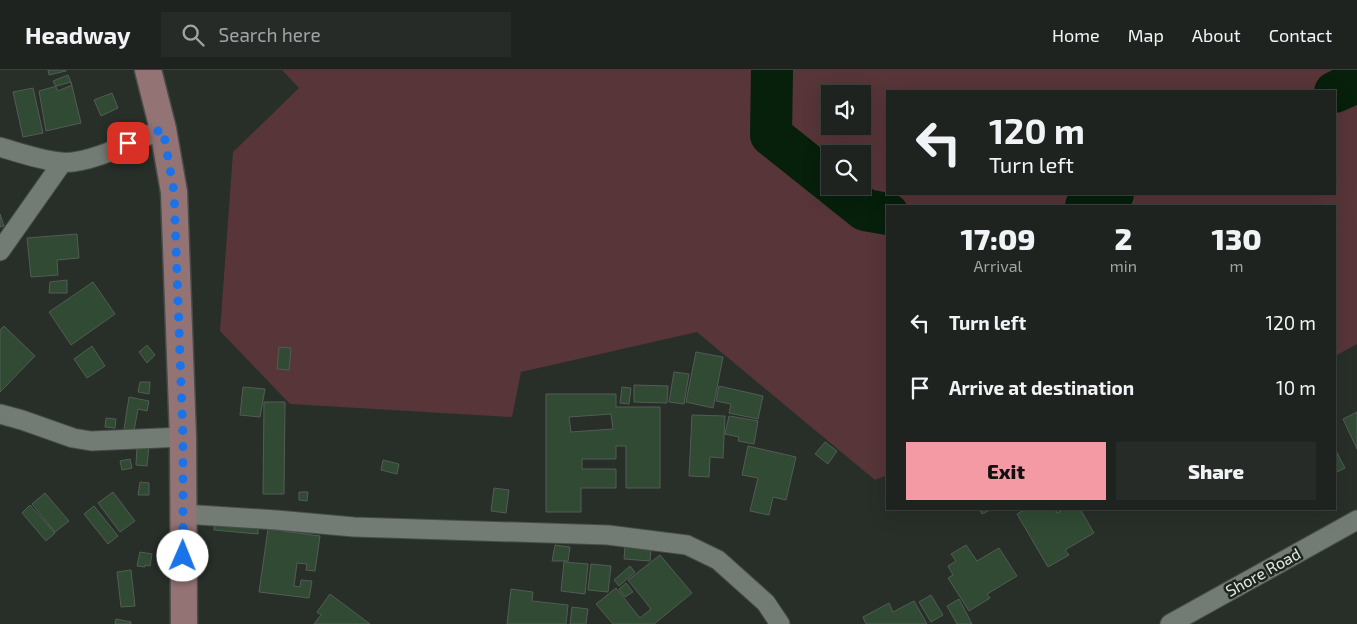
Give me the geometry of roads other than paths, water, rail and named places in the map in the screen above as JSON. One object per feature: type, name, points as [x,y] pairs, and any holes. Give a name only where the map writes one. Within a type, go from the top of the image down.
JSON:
[{"type":"main road","points":[[148,70],[163,129],[174,192],[183,437],[184,624]]},
{"type":"street","points":[[0,147],[27,156],[62,163],[93,158],[163,129]]},
{"type":"street","points":[[0,251],[62,163]]},
{"type":"street","points":[[0,414],[82,440],[183,437]]},
{"type":"street","points":[[183,514],[276,520],[354,528],[608,535],[687,545],[718,560],[766,603],[780,624]]},
{"type":"street","name":"Shore Road","points":[[1170,624],[1357,520]]},
{"type":"waterway","points":[[772,70],[771,135],[821,175]]},
{"type":"waterway","points":[[1336,92],[1357,82]]},
{"type":"waterway","points":[[846,195],[865,210],[886,214]]},
{"type":"waterway","points":[[1088,205],[1111,195]]}]
